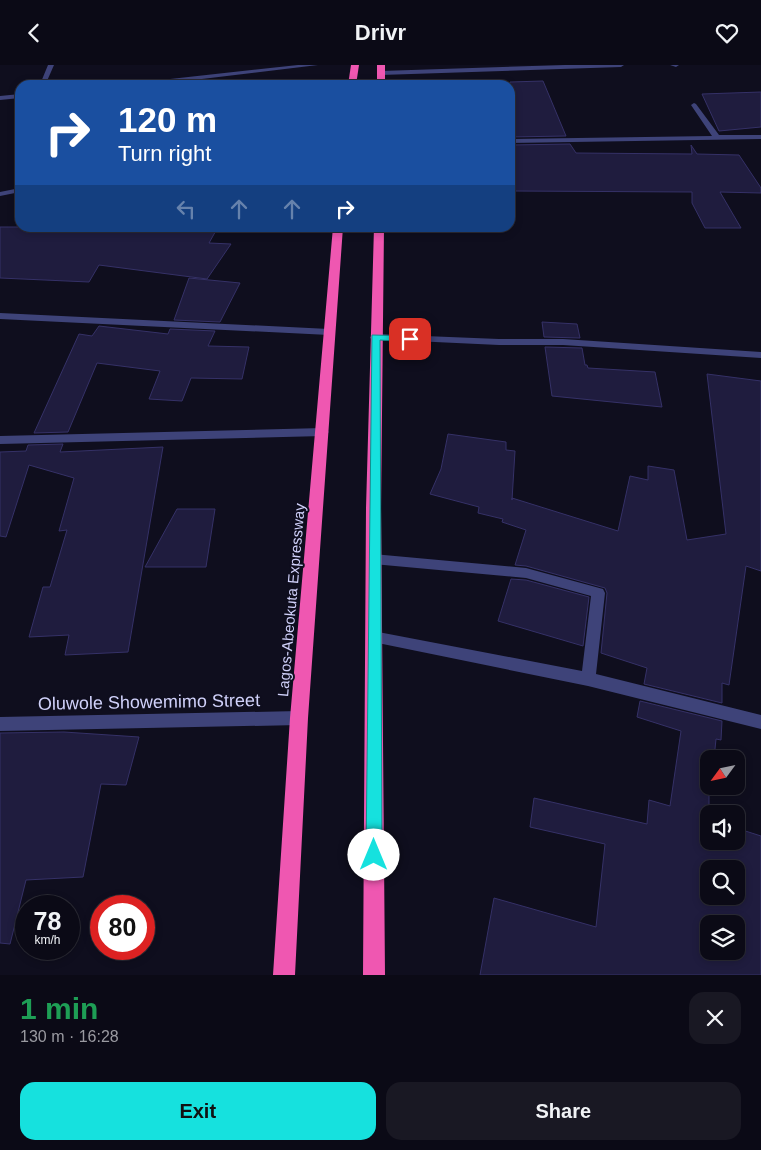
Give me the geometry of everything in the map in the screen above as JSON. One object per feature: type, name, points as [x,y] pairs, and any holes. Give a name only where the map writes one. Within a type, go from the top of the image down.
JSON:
[{"type":"highway","points":[[353,80],[355,65]]},
{"type":"highway","name":"Lagos-Abeokuta Expressway","points":[[284,975],[299,718],[338,232]]},
{"type":"highway","points":[[374,975],[373,637],[375,337],[379,232]]},
{"type":"street","points":[[45,80],[52,65]]},
{"type":"street","points":[[179,80],[315,65]]},
{"type":"street","points":[[381,69],[622,65]]},
{"type":"street","points":[[0,98],[15,96]]},
{"type":"street","points":[[694,105],[718,139]]},
{"type":"street","points":[[515,141],[761,137]]},
{"type":"street","points":[[0,194],[15,191]]},
{"type":"street","points":[[0,316],[329,332]]},
{"type":"street","points":[[375,337],[499,342],[564,342],[761,355]]},
{"type":"street","points":[[0,440],[323,432]]},
{"type":"street","points":[[374,559],[526,573],[598,593],[588,679]]},
{"type":"street","points":[[373,637],[588,679],[761,722]]},
{"type":"street","name":"Oluwole Showemimo Street","points":[[0,724],[299,718]]},
{"type":"building","points":[[543,81],[566,136],[515,137],[515,82]]},
{"type":"building","points":[[761,92],[761,127],[719,131],[702,94]]},
{"type":"building","points":[[570,144],[576,153],[692,154],[691,145],[697,154],[739,155],[761,188],[761,193],[720,192],[741,228],[705,228],[692,203],[692,192],[515,191],[515,145]]},
{"type":"building","points":[[0,227],[15,227],[15,232],[215,232],[209,243],[231,244],[207,279],[99,265],[89,282],[0,278]]},
{"type":"building","points":[[189,278],[240,283],[220,322],[174,320]]},
{"type":"building","points":[[542,322],[577,324],[580,338],[544,337]]},
{"type":"building","points":[[99,326],[168,334],[170,329],[215,331],[208,346],[249,347],[242,379],[191,378],[182,401],[149,399],[160,371],[97,363],[68,432],[34,433],[79,334],[92,336]]},
{"type":"building","points":[[545,347],[582,348],[585,365],[588,368],[655,372],[662,407],[552,396]]},
{"type":"building","points":[[707,374],[761,381],[761,571],[746,566],[729,685],[722,683],[722,703],[644,684],[647,668],[601,653],[607,593],[605,588],[526,566],[515,565],[526,530],[502,522],[503,519],[478,513],[479,507],[430,494],[441,469],[448,434],[506,442],[506,450],[515,451],[512,498],[618,531],[630,476],[648,480],[648,466],[674,470],[687,540],[726,534]]},
{"type":"building","points":[[63,444],[60,452],[163,447],[128,652],[65,655],[69,635],[29,637],[43,587],[50,587],[67,530],[59,531],[74,478],[29,465],[6,537],[0,536],[0,452],[26,451],[28,445]]},
{"type":"building","points":[[177,509],[215,509],[206,567],[145,567]]},
{"type":"building","points":[[511,579],[526,580],[589,597],[583,646],[498,621]]},
{"type":"building","points":[[640,701],[722,721],[721,740],[716,739],[715,750],[700,750],[700,795],[709,795],[709,805],[700,805],[700,850],[745,850],[745,831],[761,836],[761,975],[480,975],[494,898],[596,927],[605,844],[530,827],[534,798],[647,824],[649,800],[670,806],[681,731],[637,717]]},
{"type":"building","points":[[64,732],[139,737],[126,785],[101,784],[83,877],[26,880],[22,895],[15,895],[15,924],[10,944],[0,943],[0,733]]},
{"type":"route","points":[[374,855],[375,337],[410,339]]}]
